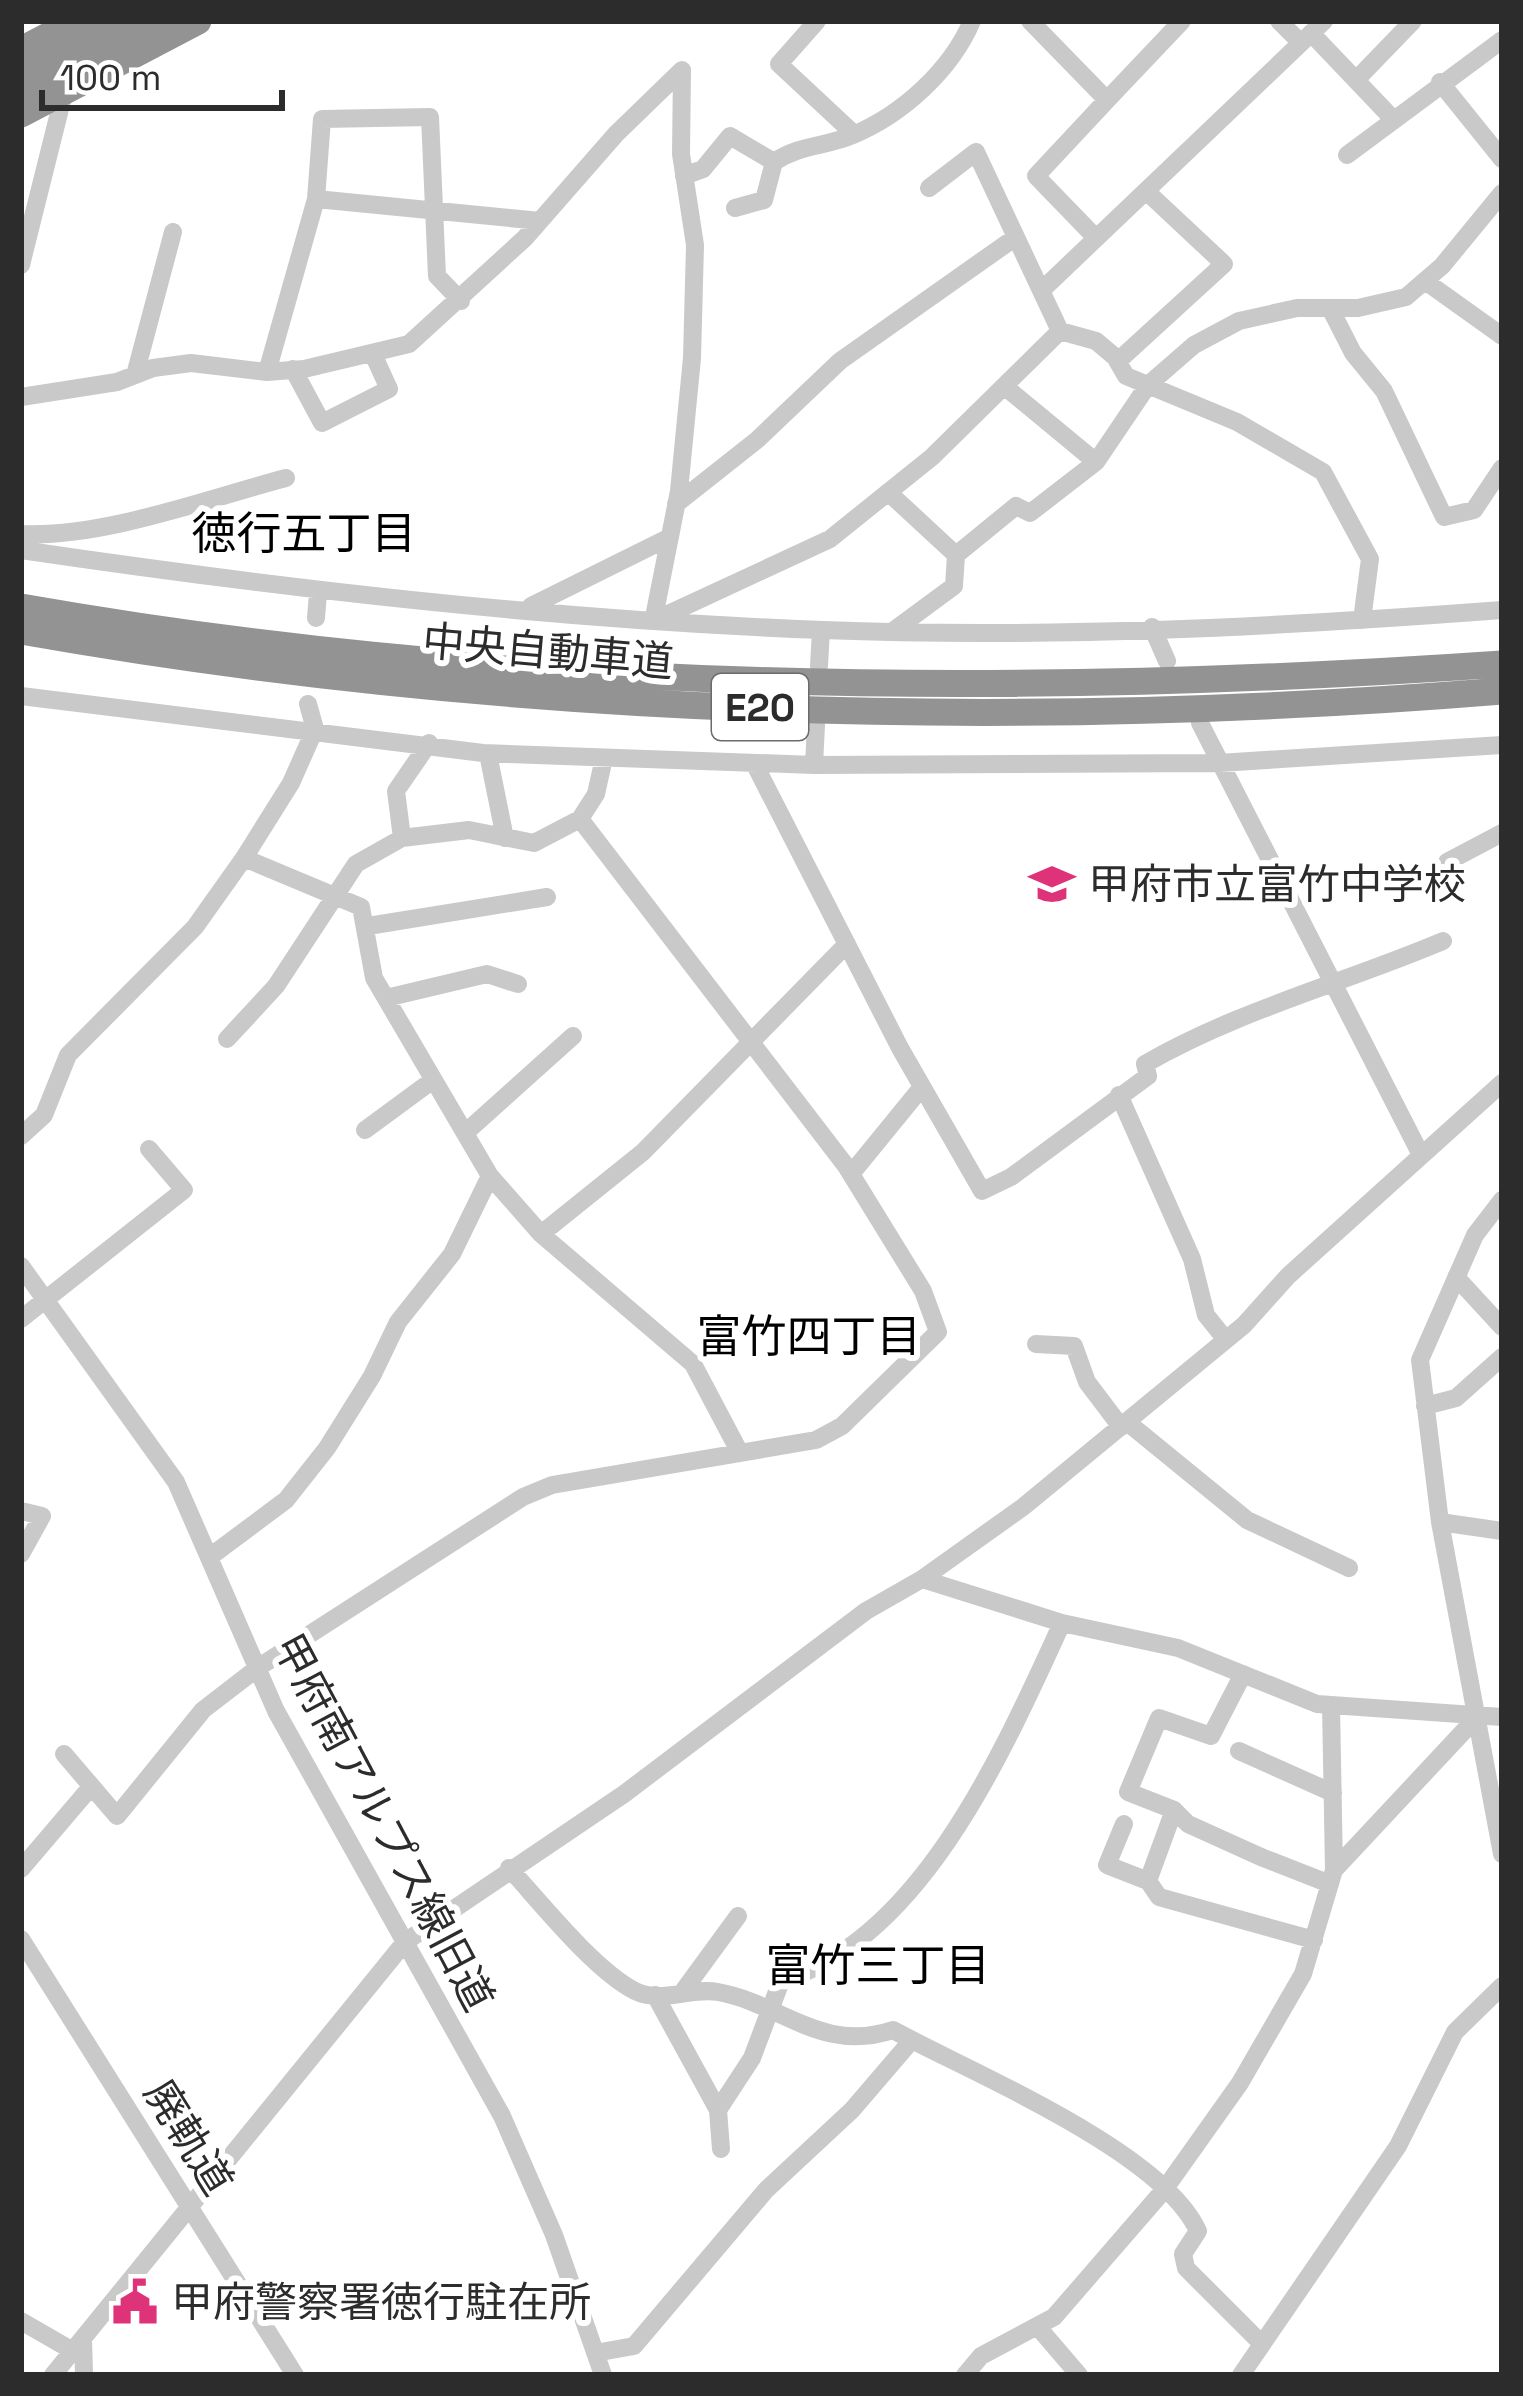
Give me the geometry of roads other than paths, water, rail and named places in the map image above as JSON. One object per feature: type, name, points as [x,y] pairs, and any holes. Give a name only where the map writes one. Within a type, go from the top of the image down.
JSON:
[{"type":"highway","points":[[21,50],[78,21]]},
{"type":"highway","points":[[21,68],[112,21]]},
{"type":"highway","points":[[21,93],[160,21]]},
{"type":"highway","points":[[21,113],[198,21]]},
{"type":"highway","name":"中央自動車道","points":[[21,608],[462,663],[842,684],[1221,680],[1502,664]]},
{"type":"highway","name":"中央自動車道","points":[[21,631],[258,665],[661,704],[1025,710],[1244,706],[1502,691]]},
{"type":"street","points":[[21,266],[78,21]]},
{"type":"street","points":[[817,21],[779,64],[854,134]]},
{"type":"street","points":[[735,208],[764,200],[774,162],[800,145],[854,134],[887,117],[945,70],[972,21]]},
{"type":"street","points":[[1030,21],[1107,100]]},
{"type":"street","points":[[1096,238],[1036,176],[1182,21]]},
{"type":"street","points":[[1279,21],[1312,32],[1391,117]]},
{"type":"street","points":[[1355,80],[1412,21]]},
{"type":"street","points":[[1043,289],[1312,32]]},
{"type":"street","points":[[1347,154],[1391,117],[1502,40]]},
{"type":"street","points":[[21,397],[191,363],[266,372],[409,344],[460,302],[682,70],[684,176],[695,276],[676,504],[657,618]]},
{"type":"street","points":[[1440,82],[1502,159]]},
{"type":"street","points":[[266,372],[316,199],[322,119],[430,116],[437,276],[460,302]]},
{"type":"street","points":[[684,176],[703,170],[730,136],[774,162]]},
{"type":"street","points":[[929,188],[976,152],[1060,331]]},
{"type":"street","points":[[1118,362],[1224,264],[1146,191]]},
{"type":"street","points":[[893,631],[955,586],[956,556],[1016,506],[1030,513],[1096,462],[1148,385],[1194,345],[1239,321],[1297,308],[1406,297],[1502,193]]},
{"type":"street","points":[[316,199],[540,221]]},
{"type":"street","points":[[135,375],[173,232]]},
{"type":"street","points":[[676,504],[757,440],[839,362],[1013,239]]},
{"type":"street","points":[[1425,281],[1502,336]]},
{"type":"street","points":[[1330,308],[1353,353],[1384,392],[1444,517],[1474,510],[1502,469]]},
{"type":"street","points":[[1060,331],[1096,341],[1126,376],[1237,422],[1323,472],[1370,559],[1362,620]]},
{"type":"street","points":[[657,618],[830,539],[888,492],[1060,331]]},
{"type":"street","points":[[293,369],[322,423],[389,389],[373,354]]},
{"type":"street","points":[[1004,386],[1096,462]]},
{"type":"street","points":[[21,534],[44,535],[154,513],[286,478]]},
{"type":"street","points":[[888,492],[956,556]]},
{"type":"street","points":[[526,608],[668,538]]},
{"type":"street","points":[[21,550],[317,593],[821,630],[1152,627],[1502,610]]},
{"type":"street","points":[[316,618],[317,593]]},
{"type":"street","points":[[1152,627],[1167,661]]},
{"type":"street","points":[[819,666],[821,630]]},
{"type":"street","points":[[21,696],[238,725],[429,743],[488,754],[754,763],[1220,763],[1502,745]]},
{"type":"street","points":[[21,1136],[44,1115],[68,1055],[195,927],[244,858],[291,783],[315,729],[308,704]]},
{"type":"street","points":[[1200,723],[1421,1155]]},
{"type":"street","points":[[814,764],[816,725]]},
{"type":"street","points":[[402,838],[396,791],[429,743]]},
{"type":"street","points":[[488,754],[505,838]]},
{"type":"street","points":[[227,1039],[276,986],[356,864],[402,838],[469,830],[534,843],[580,819],[596,794],[604,758]]},
{"type":"street","points":[[754,763],[922,1087],[982,1191],[1010,1177],[1148,1076],[1145,1064],[1207,1028],[1334,987],[1443,941]]},
{"type":"street","points":[[64,1754],[117,1816],[202,1711],[256,1669],[523,1497],[552,1485],[816,1440],[842,1426],[938,1332],[922,1292],[851,1174],[580,819]]},
{"type":"street","points":[[1448,862],[1502,833]]},
{"type":"street","points":[[244,858],[361,907],[374,978],[490,1176],[541,1234],[693,1364],[740,1453]]},
{"type":"street","points":[[368,926],[547,897]]},
{"type":"street","points":[[541,1234],[643,1152],[847,944]]},
{"type":"street","points":[[386,998],[487,974],[518,984]]},
{"type":"street","points":[[465,1132],[573,1036]]},
{"type":"street","points":[[365,1130],[433,1079]]},
{"type":"street","points":[[53,2375],[405,1942],[624,1794],[866,1611],[922,1579],[1124,1425],[1226,1340],[1502,1083]]},
{"type":"street","points":[[851,1174],[922,1087]]},
{"type":"street","points":[[1119,1095],[1192,1259],[1206,1315],[1226,1340]]},
{"type":"street","points":[[21,1319],[184,1190],[149,1149]]},
{"type":"street","points":[[211,1556],[286,1500],[327,1448],[372,1376],[398,1322],[452,1255],[490,1176]]},
{"type":"street","points":[[1502,1200],[1475,1234],[1420,1360],[1440,1522],[1502,1854]]},
{"type":"street","name":"甲府南アルプス線旧道","points":[[21,1267],[166,1466],[211,1556],[256,1669],[502,2116],[554,2235],[603,2375]]},
{"type":"street","points":[[1456,1277],[1502,1327]]},
{"type":"street","points":[[1036,1344],[1074,1346],[1087,1382],[1124,1425],[1247,1520],[1349,1568]]},
{"type":"street","points":[[1425,1406],[1456,1398],[1502,1357]]},
{"type":"street","points":[[21,1511],[42,1516],[21,1554]]},
{"type":"street","points":[[1440,1522],[1502,1531]]},
{"type":"street","points":[[922,1579],[1062,1623],[1178,1648],[1331,1705],[1502,1717]]},
{"type":"street","points":[[718,2110],[752,2058],[781,1981],[819,1971],[833,1960],[889,1912],[950,1838],[1062,1623]]},
{"type":"street","points":[[1243,1674],[1211,1736],[1159,1718],[1128,1792],[1174,1810],[1188,1824],[1332,1877]]},
{"type":"street","points":[[965,2375],[981,2356],[1054,2317],[1165,2190],[1271,2035],[1303,1974],[1332,1877],[1331,1705]]},
{"type":"street","points":[[1332,1877],[1477,1717]]},
{"type":"street","points":[[1239,1751],[1333,1793]]},
{"type":"street","points":[[21,1869],[90,1788]]},
{"type":"street","points":[[1148,1881],[1174,1810]]},
{"type":"street","points":[[1124,1824],[1107,1865],[1148,1881],[1159,1897],[1314,1940]]},
{"type":"street","points":[[509,1868],[570,1935],[635,1991],[655,1995],[718,1992],[771,2014],[864,2040],[893,2030],[1044,2104],[1165,2190],[1198,2231],[1183,2254],[1186,2268],[1261,2343]]},
{"type":"street","points":[[681,1994],[738,1916]]},
{"type":"street","name":"廃軌道","points":[[21,1939],[295,2375]]},
{"type":"street","points":[[1241,2375],[1398,2146],[1455,2032],[1502,1986]]},
{"type":"street","points":[[655,1995],[718,2110],[721,2149]]},
{"type":"street","points":[[595,2353],[634,2346],[766,2190],[852,2110],[912,2040]]},
{"type":"street","points":[[21,2320],[78,2344]]},
{"type":"street","points":[[1037,2326],[1079,2375]]},
{"type":"street","points":[[78,2344],[84,2375]]},
{"type":"place","name":"甲府市立富竹中学校","points":[[1052,884]]},
{"type":"place","name":"甲府警察署徳行駐在所","points":[[135,2302]]},
{"type":"district","name":"徳行五丁目","points":[[304,533]]},
{"type":"district","name":"富竹四丁目","points":[[809,1336]]},
{"type":"district","name":"富竹三丁目","points":[[878,1965]]}]
